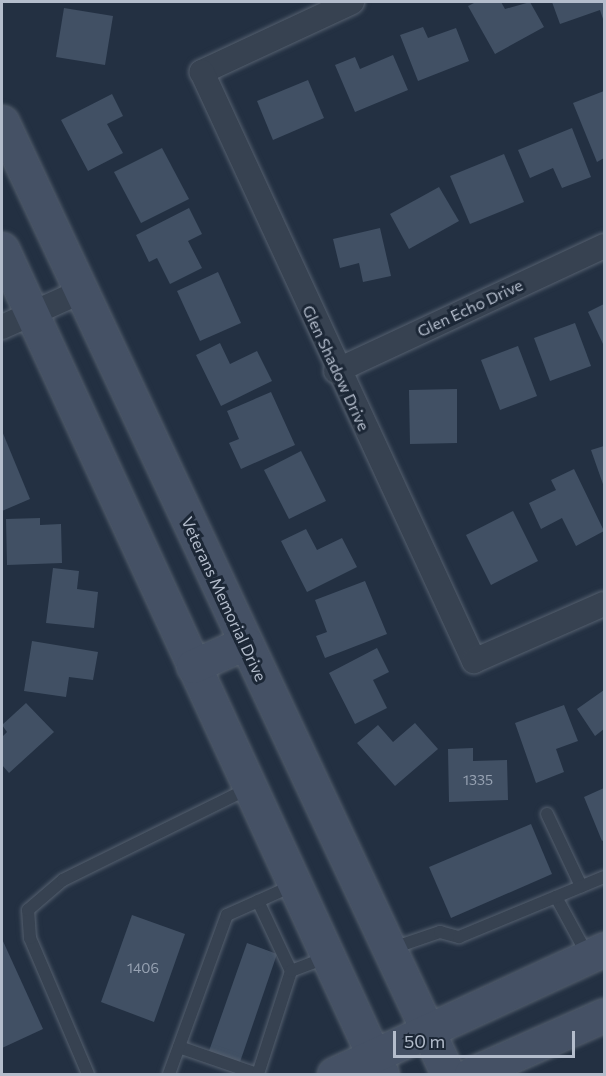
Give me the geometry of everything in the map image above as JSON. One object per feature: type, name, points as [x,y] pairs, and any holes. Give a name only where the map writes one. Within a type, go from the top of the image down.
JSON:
[{"type":"main road","name":"Veterans Memorial Drive","points":[[2,122],[448,1074]]},
{"type":"main road","points":[[2,249],[378,1065]]},
{"type":"main road","points":[[194,666],[245,643]]},
{"type":"main road","points":[[334,1074],[378,1065],[427,1030],[596,953]]},
{"type":"main road","points":[[471,1074],[604,1015]]},
{"type":"street","name":"Glen Shadow Drive","points":[[352,2],[202,72],[336,371],[474,661],[604,604]]},
{"type":"street","name":"Glen Echo Drive","points":[[336,371],[604,246]]},
{"type":"street","points":[[2,327],[80,292]]},
{"type":"lane","points":[[88,1074],[30,938],[28,910],[63,880],[250,788]]},
{"type":"lane","points":[[547,814],[581,886]]},
{"type":"lane","points":[[389,950],[440,932],[459,937],[604,877]]},
{"type":"lane","points":[[169,1074],[227,915],[295,885]]},
{"type":"lane","points":[[556,897],[596,953]]},
{"type":"lane","points":[[179,1047],[257,1074],[291,971],[258,901]]},
{"type":"lane","points":[[291,971],[328,957]]},
{"type":"building","points":[[476,2],[501,2],[505,9],[530,2],[544,27],[495,54],[468,6]]},
{"type":"building","points":[[552,2],[604,2],[604,22],[600,10],[560,24]]},
{"type":"building","points":[[64,8],[113,16],[105,65],[56,57]]},
{"type":"building","points":[[423,27],[428,38],[456,28],[469,61],[418,81],[400,35]]},
{"type":"building","points":[[393,55],[408,90],[355,112],[335,65],[355,57],[360,69]]},
{"type":"building","points":[[308,80],[324,118],[273,140],[257,101]]},
{"type":"building","points":[[604,91],[604,158],[597,162],[573,103]]},
{"type":"building","points":[[112,94],[123,116],[107,124],[123,153],[88,171],[61,120]]},
{"type":"building","points":[[572,128],[591,177],[562,188],[553,168],[530,178],[518,150]]},
{"type":"building","points":[[162,148],[189,199],[141,223],[114,172]]},
{"type":"building","points":[[504,154],[524,202],[470,224],[450,176]]},
{"type":"building","points":[[439,187],[459,221],[409,249],[390,214]]},
{"type":"building","points":[[189,208],[202,234],[188,241],[202,268],[170,284],[157,258],[149,262],[136,235]]},
{"type":"building","points":[[380,228],[391,276],[363,282],[359,263],[340,268],[333,239]]},
{"type":"building","points":[[218,272],[241,323],[200,341],[177,291]]},
{"type":"building","points":[[604,304],[604,346],[588,312]]},
{"type":"building","points":[[575,323],[591,366],[550,381],[534,338]]},
{"type":"building","points":[[220,343],[230,364],[257,351],[272,381],[221,406],[196,355]]},
{"type":"building","points":[[518,346],[537,396],[500,410],[481,360]]},
{"type":"building","points":[[457,389],[457,443],[410,444],[409,390]]},
{"type":"building","points":[[271,392],[295,445],[241,469],[229,443],[239,439],[227,411]]},
{"type":"building","points":[[2,431],[30,499],[2,511]]},
{"type":"building","points":[[604,446],[604,487],[591,450]]},
{"type":"building","points":[[301,451],[326,501],[289,519],[264,470]]},
{"type":"building","points":[[574,469],[604,531],[576,546],[562,518],[541,529],[529,503],[556,490],[551,480]]},
{"type":"building","points":[[513,511],[538,561],[491,585],[466,535]]},
{"type":"building","points":[[40,518],[40,525],[61,524],[62,563],[7,565],[6,519]]},
{"type":"building","points":[[306,529],[317,550],[342,538],[357,567],[307,592],[281,541]]},
{"type":"building","points":[[53,568],[79,571],[77,589],[98,592],[94,628],[46,623]]},
{"type":"building","points":[[365,581],[387,634],[325,658],[316,636],[327,632],[315,600]]},
{"type":"building","points":[[32,641],[98,652],[93,680],[69,677],[66,697],[24,691]]},
{"type":"building","points":[[377,648],[389,672],[373,680],[387,708],[355,724],[329,673]]},
{"type":"building","points":[[604,690],[604,729],[595,736],[577,709]]},
{"type":"building","points":[[26,703],[54,732],[9,773],[2,765],[2,737],[7,732],[2,725]]},
{"type":"building","points":[[564,705],[578,741],[556,749],[564,772],[536,783],[515,723]]},
{"type":"building","points":[[415,723],[438,749],[395,786],[357,743],[378,725],[393,742]]},
{"type":"building","points":[[473,748],[473,761],[507,760],[508,800],[449,802],[448,749]]},
{"type":"building","points":[[604,788],[604,840],[602,841],[584,797]]},
{"type":"building","points":[[531,824],[552,874],[451,918],[429,867]]},
{"type":"building","points":[[132,915],[185,934],[154,1022],[101,1002]]},
{"type":"building","points":[[2,939],[43,1029],[2,1048]]},
{"type":"building","points":[[247,943],[277,954],[240,1062],[209,1051]]}]
